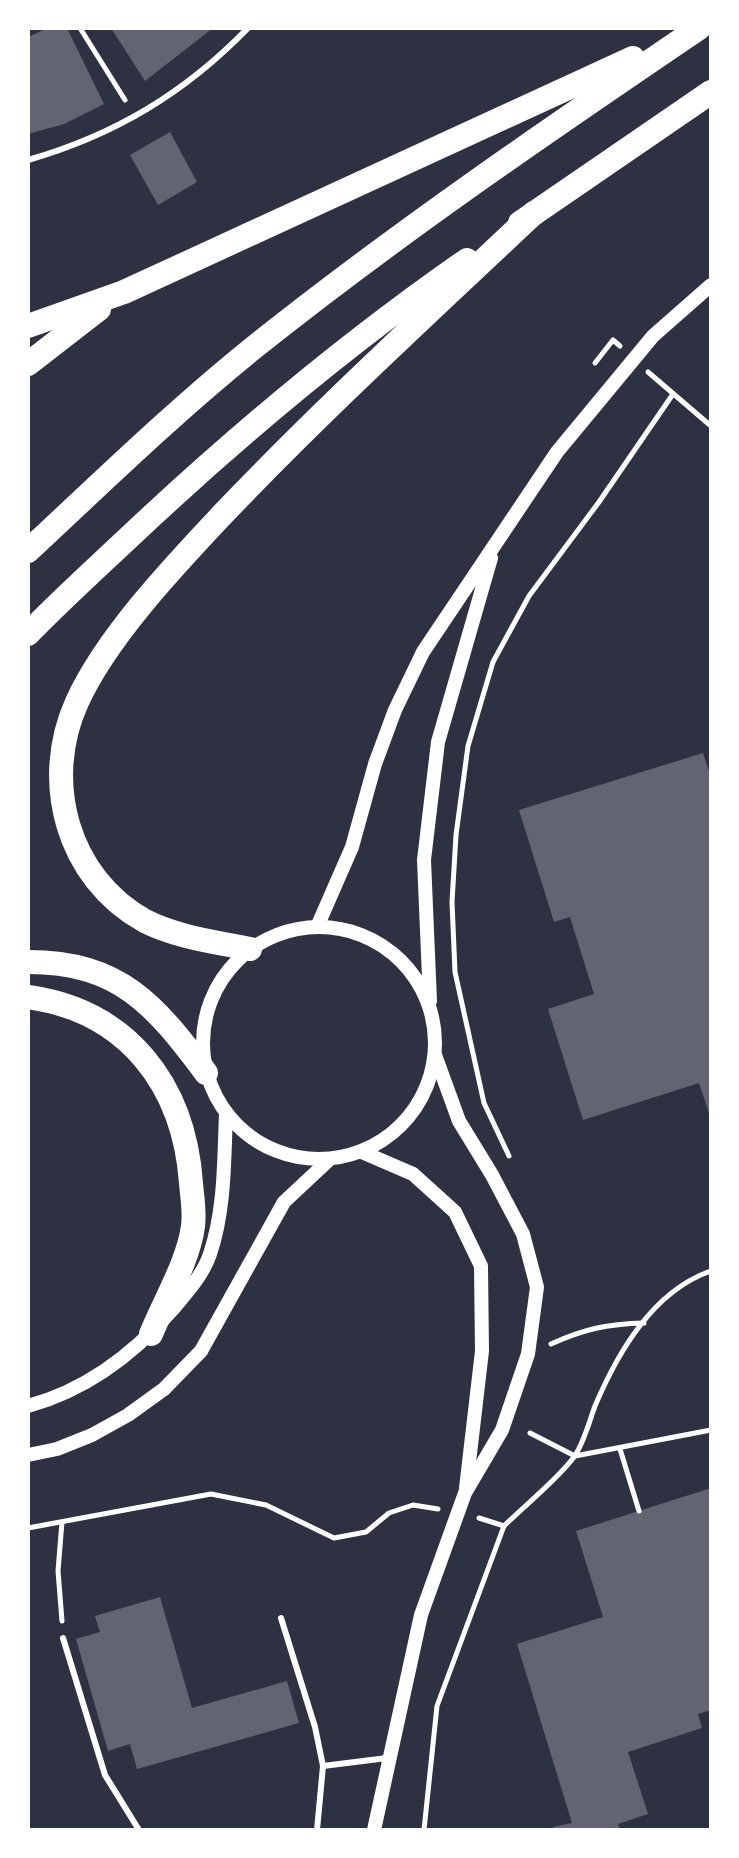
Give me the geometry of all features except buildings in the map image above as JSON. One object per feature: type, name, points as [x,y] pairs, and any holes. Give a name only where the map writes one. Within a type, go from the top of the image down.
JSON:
[{"type":"highway","points":[[28,326],[124,292],[698,28]]},
{"type":"highway","points":[[28,551],[158,430],[249,351],[504,160],[698,28]]},
{"type":"highway","points":[[28,634],[177,492],[274,408],[410,300],[711,92]]},
{"type":"highway","points":[[250,949],[181,934],[148,922],[124,908],[97,883],[82,861],[68,828],[61,799],[60,768],[66,732],[77,701],[103,656],[176,564],[292,441],[534,213]]},
{"type":"highway","points":[[28,364],[124,292]]},
{"type":"highway","points":[[28,962],[53,962],[102,975],[135,992],[162,1016],[206,1073]]},
{"type":"highway","points":[[28,997],[91,1013],[125,1038],[168,1093],[181,1123],[189,1153],[193,1224],[188,1247],[151,1334]]},
{"type":"street","points":[[317,927],[352,847],[375,764],[395,710],[423,652],[557,452],[653,336],[711,285]]},
{"type":"street","points":[[430,1008],[413,975],[387,949],[354,932],[317,927],[282,933],[250,949],[225,973],[209,1005],[202,1038],[206,1073],[214,1095],[226,1114],[255,1141],[291,1156],[330,1159],[362,1152],[389,1136],[412,1114],[427,1086],[435,1055],[424,860],[438,742],[495,546]]},
{"type":"street","points":[[374,1830],[421,1615],[465,1493],[502,1430],[528,1354],[537,1287],[523,1234],[459,1121],[435,1055]]},
{"type":"street","points":[[28,1406],[84,1385],[131,1352],[191,1288],[210,1254],[220,1209],[226,1114]]},
{"type":"street","points":[[362,1152],[413,1174],[455,1212],[481,1266],[482,1351],[465,1493]]},
{"type":"street","points":[[28,1455],[57,1449],[92,1435],[128,1415],[164,1389],[201,1351],[284,1202],[330,1159]]},
{"type":"lane","points":[[28,160],[99,135],[169,97],[222,54],[248,28]]},
{"type":"lane","points":[[281,1618],[315,1727],[323,1766],[317,1830]]},
{"type":"lane","points":[[63,1638],[105,1775],[139,1830]]},
{"type":"lane","points":[[323,1766],[390,1758]]},
{"type":"path","points":[[80,28],[125,100]]},
{"type":"path","points":[[513,1166],[484,1103],[455,972],[454,862],[468,746],[493,662],[529,596],[599,502],[673,394],[711,426]]},
{"type":"path","points":[[424,1830],[437,1706],[504,1526],[575,1456],[597,1402],[634,1333],[665,1297],[693,1277],[711,1271]]},
{"type":"path","points":[[549,1332],[547,1346],[581,1330],[644,1323]]},
{"type":"path","points":[[530,1433],[575,1456],[711,1430]]},
{"type":"path","points":[[620,1449],[639,1511]]},
{"type":"path","points":[[28,1528],[211,1494],[266,1505],[334,1538],[366,1532],[389,1513],[413,1505],[504,1526]]},
{"type":"path","points":[[62,1522],[58,1571],[63,1638]]}]
